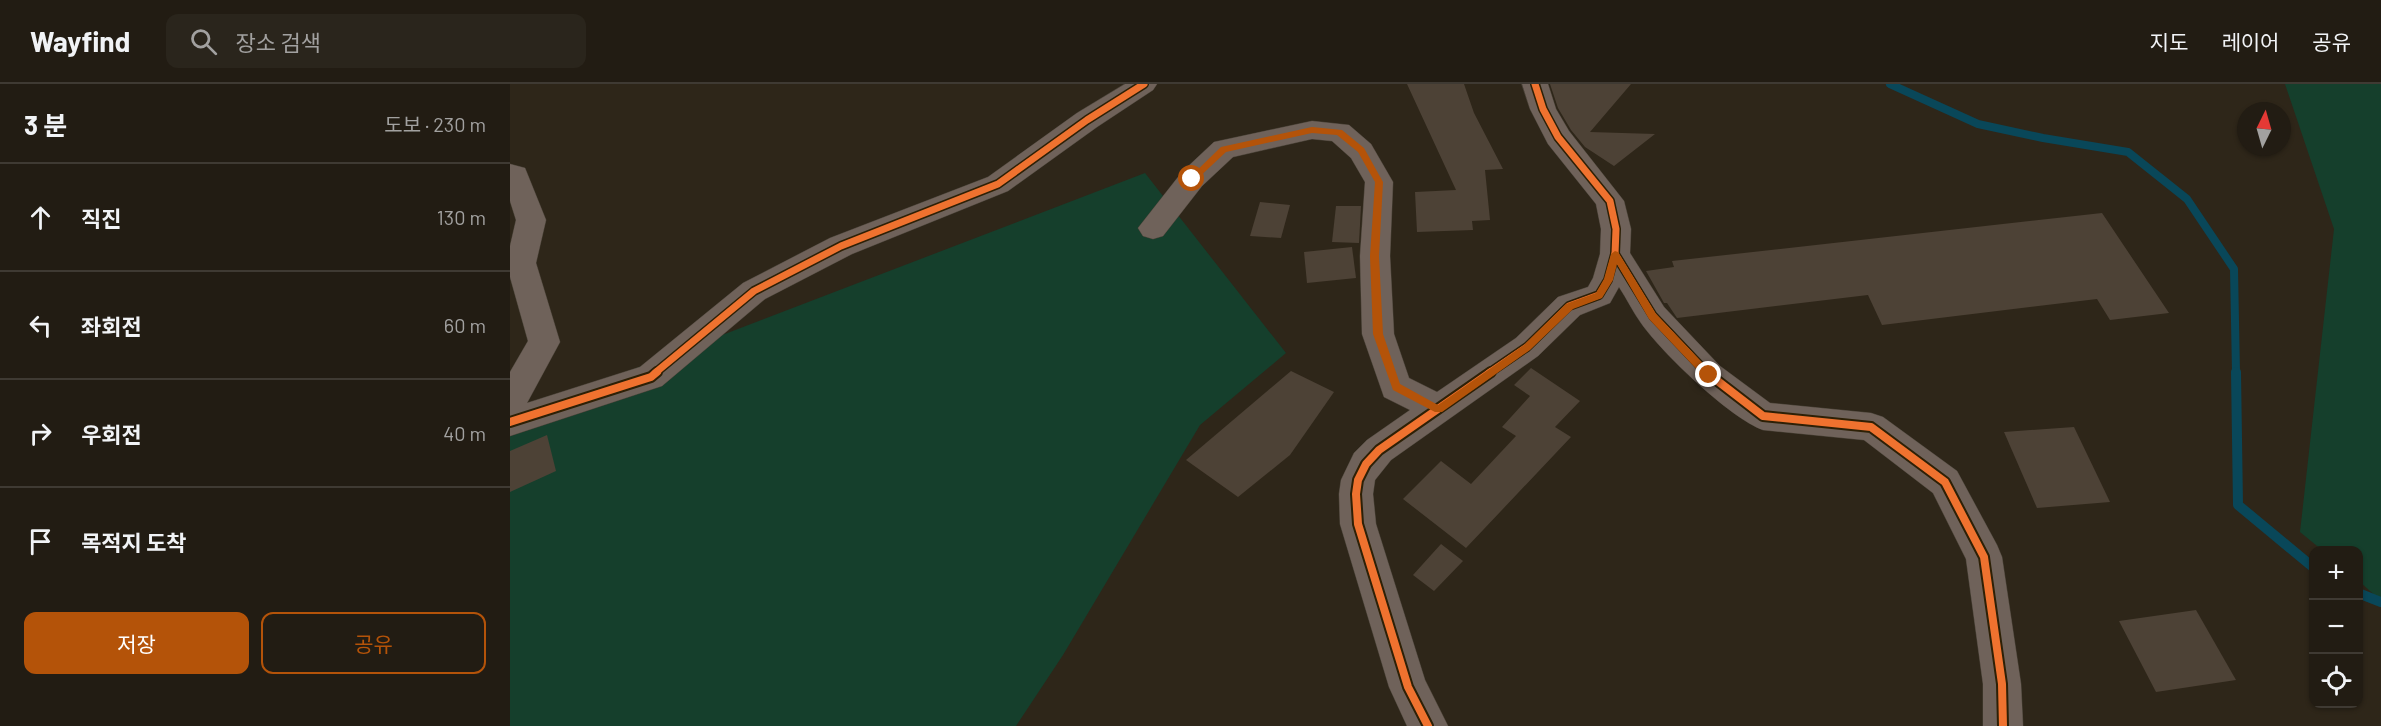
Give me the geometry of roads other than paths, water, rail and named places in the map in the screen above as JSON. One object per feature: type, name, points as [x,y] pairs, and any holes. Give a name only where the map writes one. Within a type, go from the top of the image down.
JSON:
[{"type":"street","points":[[510,422],[651,377],[754,291],[841,246],[940,204],[998,184],[1087,120],[1144,84]]},
{"type":"street","points":[[1428,726],[1408,687],[1358,524],[1356,494],[1358,480],[1366,464],[1379,450],[1527,347],[1569,306],[1599,295],[1608,280],[1615,254],[1616,228],[1610,201],[1558,137],[1543,109],[1534,84]]},
{"type":"street","points":[[1153,228],[1192,179],[1224,149],[1312,130],[1340,132],[1361,150],[1379,182],[1375,256],[1378,334],[1396,387],[1439,410]]},
{"type":"street","points":[[510,174],[515,174],[531,220],[521,263],[544,342],[510,402]]},
{"type":"street","points":[[1615,254],[1653,316],[1709,375],[1763,416],[1871,427],[1944,482],[1984,557],[2002,684],[2003,726]]},
{"type":"waterway","points":[[1890,84],[1978,124],[2043,138],[2128,152],[2187,199],[2234,269],[2236,373]]},
{"type":"waterway","points":[[2236,372],[2238,505],[2309,564]]},
{"type":"waterway","points":[[2363,595],[2381,602]]}]
